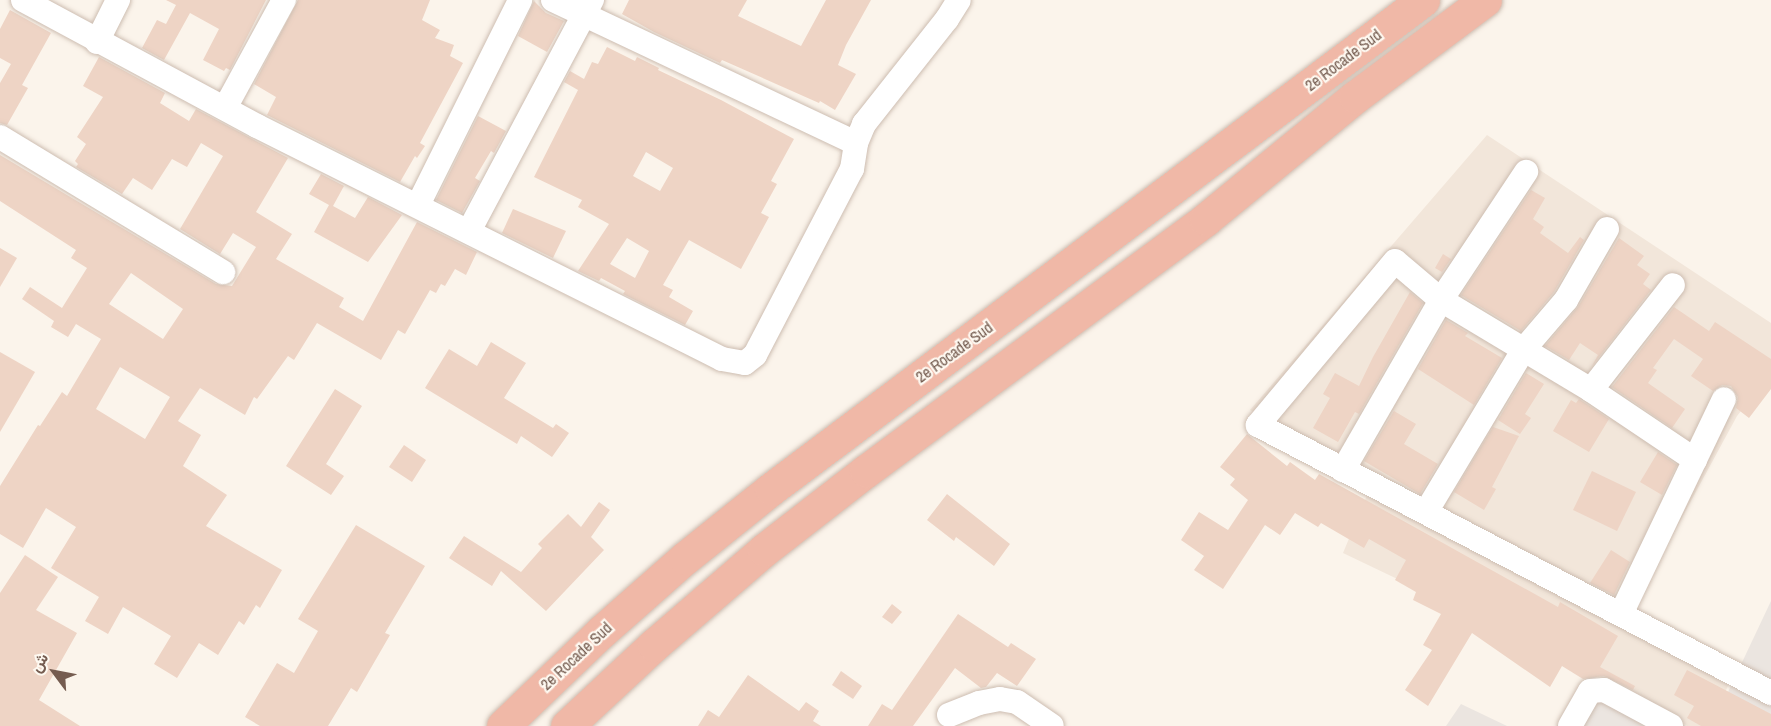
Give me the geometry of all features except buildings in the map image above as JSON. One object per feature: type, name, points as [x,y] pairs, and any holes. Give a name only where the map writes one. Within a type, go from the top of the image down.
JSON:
[{"type":"highway","points":[[1336,65],[1410,0]]},
{"type":"highway","name":"2e Rocade Sud","points":[[503,726],[572,658],[727,523],[835,439],[1423,0]]},
{"type":"highway","points":[[567,726],[654,645],[764,550],[866,471],[1206,219],[1356,97],[1485,0]]},
{"type":"street","points":[[23,0],[97,42],[225,108],[722,359],[745,363],[755,355],[852,169],[856,143],[864,124],[947,19],[959,0]]},
{"type":"street","points":[[97,42],[118,0]]},
{"type":"street","points":[[225,108],[284,0]]},
{"type":"street","points":[[418,204],[520,0]]},
{"type":"street","points":[[553,0],[588,8],[856,143]]},
{"type":"street","points":[[469,231],[588,8]]},
{"type":"street","points":[[0,137],[223,272]]},
{"type":"street","points":[[1343,470],[1441,300],[1526,172]]},
{"type":"street","points":[[1426,512],[1524,350],[1566,300],[1607,229]]},
{"type":"street","points":[[1695,460],[1591,390],[1441,300],[1395,261],[1258,425],[1771,693]]},
{"type":"street","points":[[1591,390],[1673,285]]},
{"type":"street","points":[[1621,614],[1724,399]]},
{"type":"street","points":[[1570,726],[1590,691],[1604,690],[1671,726]]},
{"type":"street","points":[[950,715],[979,703],[1000,699],[1017,702],[1052,726]]},
{"type":"shaded area","points":[[1487,135],[1771,323],[1771,374],[1737,416],[1633,608],[1737,664],[1711,726],[1687,726],[1596,674],[1343,553],[1373,481],[1250,410]]},
{"type":"shaded area","points":[[1771,601],[1771,726],[1712,726]]},
{"type":"shaded area","points":[[1589,674],[1686,726],[1557,726]]},
{"type":"shaded area","points":[[1461,704],[1507,726],[1446,726]]}]
